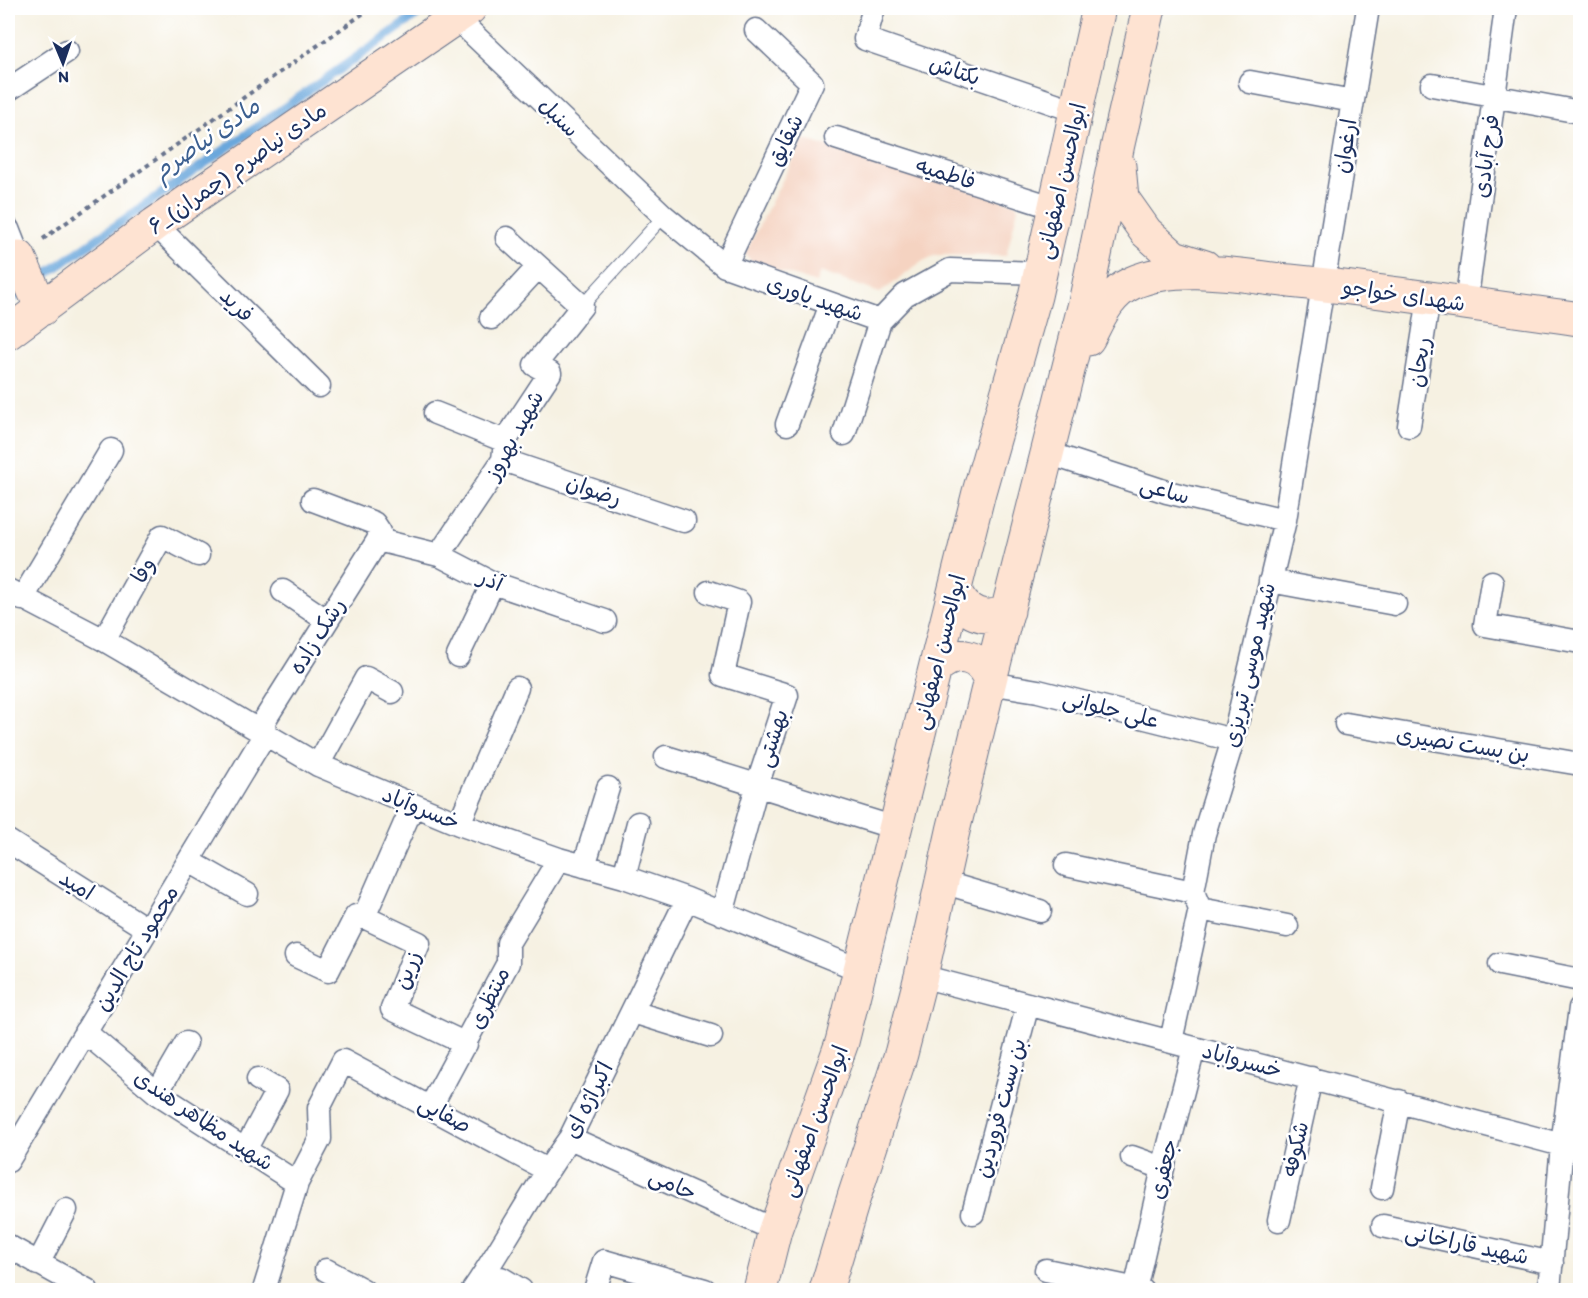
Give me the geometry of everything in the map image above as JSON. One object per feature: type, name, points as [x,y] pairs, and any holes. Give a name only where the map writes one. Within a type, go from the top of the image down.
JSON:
[{"type":"main road","name":"ابوالحسن اصفهانی","points":[[760,1290],[775,1230],[842,1042],[979,492],[1040,273],[1099,8]]},
{"type":"main road","name":"ابوالحسن اصفهانی","points":[[826,1290],[901,1054],[921,976],[990,681],[1085,303],[1149,8]]},
{"type":"main road","name":"۶_مادی نیاصرم (چمران)","points":[[8,333],[155,224],[462,12]]},
{"type":"main road","points":[[1118,144],[1122,198],[1146,232],[1174,256],[1226,274]]},
{"type":"main road","points":[[11,249],[42,309]]},
{"type":"main road","points":[[1065,382],[1108,301],[1131,284],[1169,272],[1226,274]]},
{"type":"main road","name":"شهدای خواجو","points":[[1226,274],[1323,284],[1581,319]]},
{"type":"main road","points":[[955,590],[958,599],[972,612],[990,616],[1008,610]]},
{"type":"main road","points":[[937,667],[951,658],[968,658],[982,666],[990,681]]},
{"type":"street","name":"بکتاش","points":[[874,8],[865,39],[1076,111]]},
{"type":"street","name":"ارغوان","points":[[1323,284],[1368,8]]},
{"type":"street","name":"فرح آبادی","points":[[1466,304],[1506,8]]},
{"type":"street","name":"سنبل","points":[[462,12],[664,216]]},
{"type":"street","name":"شقایق","points":[[725,266],[812,83],[756,30]]},
{"type":"street","points":[[8,90],[67,51]]},
{"type":"street","points":[[1250,82],[1353,101]]},
{"type":"street","points":[[1432,86],[1581,112]]},
{"type":"street","name":"فاطمیه","points":[[836,138],[1055,208]]},
{"type":"street","name":"شهید یاوری","points":[[664,216],[725,266],[880,321],[905,295],[950,270],[1040,273]]},
{"type":"street","name":"فرید","points":[[155,224],[319,386]]},
{"type":"street","points":[[507,238],[582,306]]},
{"type":"street","points":[[491,318],[538,267]]},
{"type":"street","name":"شهید موسی تبریزی","points":[[1171,1041],[1197,901],[1204,834],[1233,740],[1284,520],[1323,284]]},
{"type":"street","name":"ریحان","points":[[1409,426],[1428,298]]},
{"type":"street","points":[[787,424],[831,304]]},
{"type":"street","name":"شهید بهروز","points":[[439,555],[550,373],[535,365],[582,306]]},
{"type":"street","points":[[844,434],[880,321]]},
{"type":"street","name":"رضوان","points":[[435,413],[504,450],[684,521]]},
{"type":"street","points":[[15,595],[111,450]]},
{"type":"street","name":"ساعی","points":[[1048,453],[1167,492],[1284,520]]},
{"type":"street","points":[[313,500],[374,523],[380,532],[378,540]]},
{"type":"street","name":"وفا","points":[[104,640],[162,536],[198,555]]},
{"type":"street","name":"آذر","points":[[378,540],[439,555],[493,583],[605,621]]},
{"type":"street","name":"رشک زاده","points":[[265,734],[264,721],[378,540]]},
{"type":"street","points":[[1270,581],[1395,604]]},
{"type":"street","points":[[1492,582],[1485,625],[1581,642]]},
{"type":"street","points":[[458,656],[493,583]]},
{"type":"street","points":[[284,591],[326,620]]},
{"type":"street","name":"بهشتی","points":[[709,592],[739,602],[723,675],[787,694],[757,786],[722,914]]},
{"type":"street","name":"خسروآباد","points":[[15,595],[104,640],[318,765],[459,824],[559,859],[624,877],[687,899],[860,970]]},
{"type":"street","points":[[318,765],[366,678],[392,692]]},
{"type":"street","name":"علی جلوانی","points":[[990,681],[1233,740]]},
{"type":"street","points":[[459,824],[517,688]]},
{"type":"street","name":"بن بست نصیری","points":[[1346,724],[1581,764]]},
{"type":"street","name":"محمود تاج الدین","points":[[8,1161],[265,734]]},
{"type":"street","points":[[666,757],[895,828]]},
{"type":"street","points":[[584,866],[608,788]]},
{"type":"street","points":[[296,956],[328,971],[356,916],[364,917],[413,806]]},
{"type":"street","points":[[624,877],[638,823]]},
{"type":"street","name":"امید","points":[[8,841],[147,929]]},
{"type":"street","name":"منتظری","points":[[431,1107],[508,963],[508,943],[559,859]]},
{"type":"street","points":[[189,861],[247,894]]},
{"type":"street","points":[[1066,865],[1287,926]]},
{"type":"street","points":[[942,882],[1040,911]]},
{"type":"street","name":"اکبراژه ای","points":[[473,1290],[495,1259],[547,1170],[570,1138],[687,899]]},
{"type":"street","name":"زرین","points":[[364,917],[420,943],[392,1009],[466,1044]]},
{"type":"street","points":[[1500,964],[1581,980]]},
{"type":"street","name":"خسروآباد","points":[[921,976],[1571,1146]]},
{"type":"street","name":"بن بست فروردین","points":[[973,1213],[1028,1004]]},
{"type":"street","points":[[633,1012],[711,1036]]},
{"type":"street","points":[[1549,1290],[1571,1146],[1580,1013]]},
{"type":"street","name":"شهید مظاهر هندی","points":[[85,1032],[157,1093],[297,1183]]},
{"type":"street","points":[[157,1093],[186,1043]]},
{"type":"street","name":"جعفری","points":[[1137,1290],[1163,1168],[1194,1048]]},
{"type":"street","name":"شهید مظاهر هندی","points":[[264,1290],[297,1183],[320,1139],[319,1107],[343,1061]]},
{"type":"street","name":"صفایی","points":[[343,1061],[547,1170]]},
{"type":"street","name":"شکوفه","points":[[1278,1220],[1311,1078]]},
{"type":"street","points":[[244,1150],[277,1090],[258,1079]]},
{"type":"street","points":[[1382,1188],[1399,1101]]},
{"type":"street","name":"حامی","points":[[570,1138],[775,1230]]},
{"type":"street","points":[[1132,1157],[1163,1168]]},
{"type":"street","points":[[38,1264],[66,1210]]},
{"type":"street","name":"شهید قاراخانی","points":[[1383,1226],[1552,1263]]},
{"type":"street","points":[[8,1246],[87,1290]]},
{"type":"street","points":[[595,1290],[604,1261],[705,1290]]},
{"type":"street","points":[[326,1270],[363,1290]]},
{"type":"street","points":[[1046,1270],[1137,1290]]},
{"type":"street","points":[[501,1278],[521,1290]]},
{"type":"lane","name":"شهید بهروز","points":[[582,306],[664,216]]},
{"type":"path","points":[[11,249],[371,8]]},
{"type":"shaded area","points":[[803,139],[1016,204],[1018,208],[1006,256],[936,255],[923,261],[880,293],[820,272],[816,283],[752,262],[745,254]]},
{"type":"waterway","name":"مادی نیاصرم","points":[[8,301],[427,8]]}]
